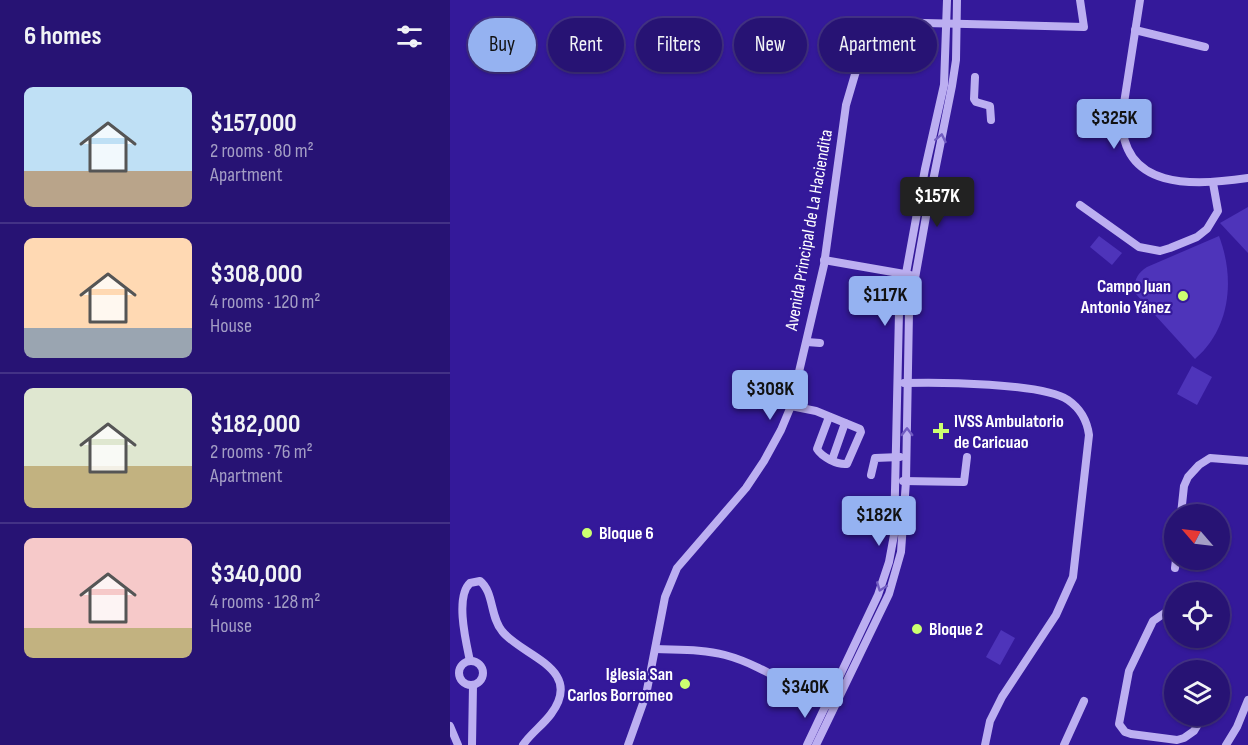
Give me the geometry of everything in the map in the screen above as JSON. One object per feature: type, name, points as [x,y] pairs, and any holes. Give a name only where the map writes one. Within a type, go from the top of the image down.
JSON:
[{"type":"street","points":[[947,0],[949,74]]},
{"type":"street","points":[[807,745],[889,594],[901,552],[906,481],[897,383],[899,312],[910,275],[949,74],[957,0]]},
{"type":"street","points":[[937,23],[1084,27],[1080,0]]},
{"type":"street","points":[[1140,0],[1122,116],[1122,130],[1131,154],[1141,165],[1162,179],[1213,183],[1248,178]]},
{"type":"street","points":[[1135,30],[1205,46]]},
{"type":"street","name":"Avenida Principal de La Haciendita","points":[[628,745],[646,695],[665,597],[674,566],[746,488],[764,461],[791,406],[824,260],[834,208],[846,105],[856,72]]},
{"type":"street","points":[[975,77],[974,99],[976,102],[990,106],[991,120]]},
{"type":"street","points":[[846,105],[856,109]]},
{"type":"street","points":[[1080,205],[1139,247],[1160,251],[1197,237],[1208,229],[1218,212],[1213,183]]},
{"type":"street","points":[[824,260],[910,275]]},
{"type":"street","points":[[816,745],[887,571],[894,535],[897,482],[902,457],[908,383],[910,275]]},
{"type":"street","points":[[807,342],[820,343]]},
{"type":"street","points":[[897,383],[1000,386],[1046,392],[1069,400],[1087,422],[1089,435],[1073,577],[1056,615],[1002,697],[990,721],[985,745]]},
{"type":"street","points":[[791,406],[816,411],[858,427],[861,432],[849,462],[841,465],[821,455],[817,449],[830,417]]},
{"type":"street","points":[[832,460],[845,423]]},
{"type":"street","points":[[871,475],[875,458],[902,457]]},
{"type":"street","points":[[897,482],[964,482],[967,457]]},
{"type":"street","points":[[1182,504],[1184,486],[1188,477],[1199,465],[1210,458],[1248,461]]},
{"type":"street","points":[[470,661],[463,593],[470,583],[480,581],[488,591],[492,612],[501,630],[510,640],[547,663],[554,671],[559,683],[560,692],[552,713],[523,745]]},
{"type":"street","points":[[1164,613],[1153,621],[1129,671],[1122,696],[1119,724],[1125,732],[1131,734],[1177,740],[1189,735],[1196,726]]},
{"type":"street","points":[[656,649],[698,650],[727,655],[830,706]]},
{"type":"street","points":[[470,661],[479,663],[483,671],[481,680],[473,685],[464,682],[460,674],[462,665],[470,661]]},
{"type":"street","points":[[472,745],[473,685]]},
{"type":"street","points":[[1226,745],[1237,727],[1248,700]]},
{"type":"street","points":[[1064,745],[1084,701]]},
{"type":"street","points":[[450,726],[458,745]]},
{"type":"shaded area","points":[[1248,207],[1248,253],[1220,223]]},
{"type":"shaded area","points":[[1099,236],[1122,253],[1112,265],[1090,247]]},
{"type":"shaded area","name":"Campo Juan Antonio Yánez","points":[[1219,236],[1224,252],[1228,285],[1223,318],[1207,347],[1195,359],[1135,293],[1135,282],[1138,275],[1147,267]]},
{"type":"shaded area","points":[[1192,366],[1212,377],[1197,405],[1177,394]]},
{"type":"shaded area","points":[[1001,630],[1015,638],[1000,665],[986,657]]},
{"type":"place","name":"Campo Juan Antonio Yánez","points":[[1183,296]]},
{"type":"place","name":"IVSS Ambulatorio de Caricuao","points":[[941,431]]},
{"type":"place","name":"Bloque 6","points":[[587,533]]},
{"type":"place","name":"Bloque 2","points":[[917,629]]},
{"type":"place","name":"Iglesia San Carlos Borromeo","points":[[685,684]]}]
